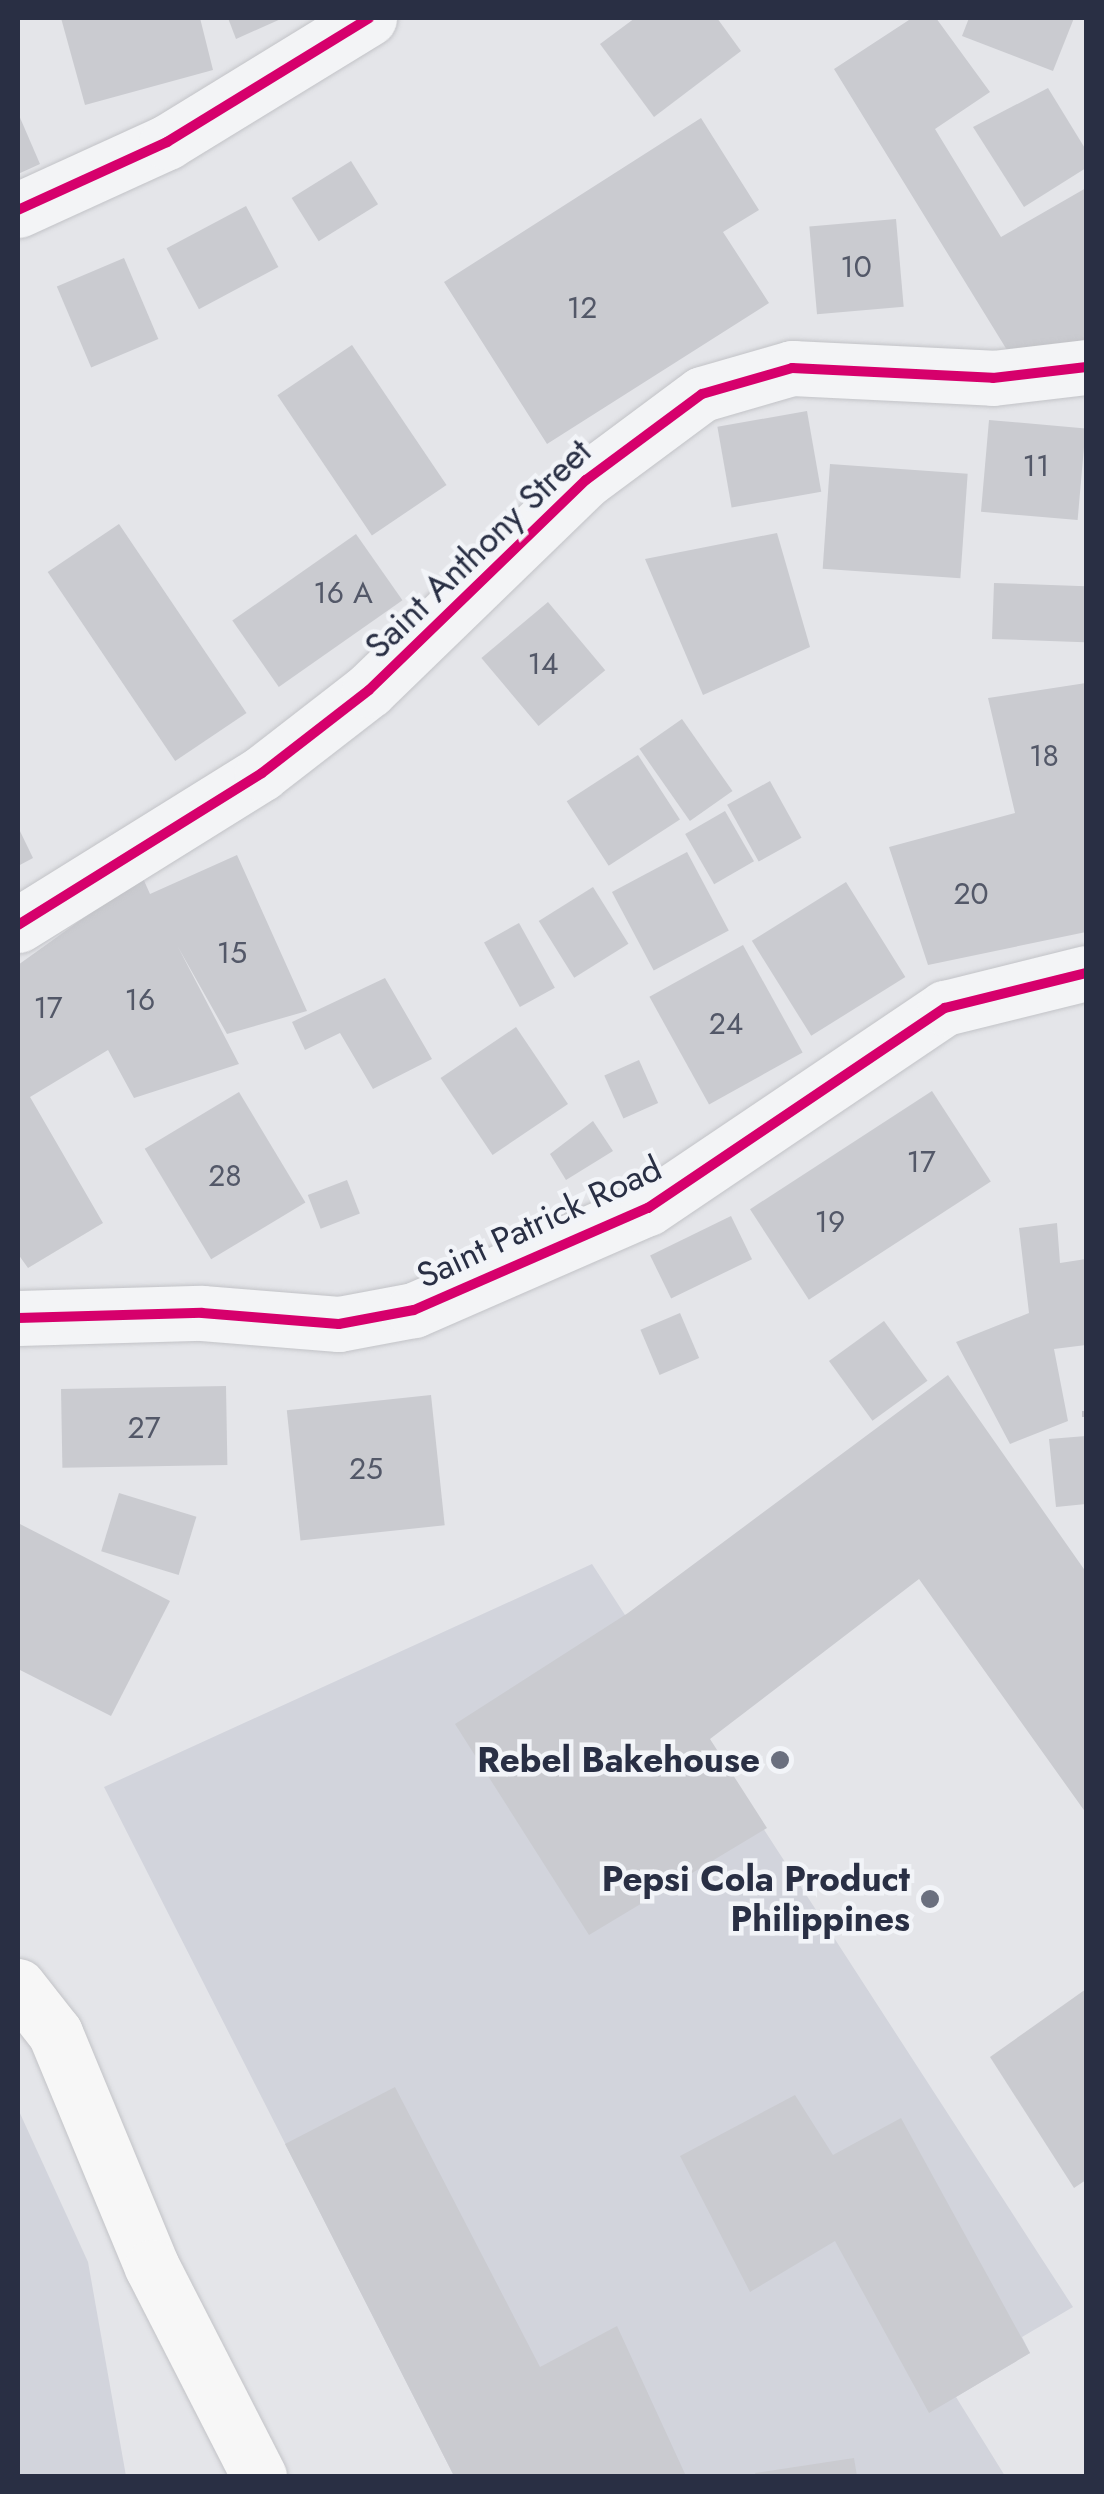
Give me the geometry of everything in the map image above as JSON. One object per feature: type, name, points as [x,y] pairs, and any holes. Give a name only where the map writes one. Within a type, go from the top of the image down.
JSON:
[{"type":"highway","points":[[18,1986],[54,2033],[152,2267],[258,2476]]},
{"type":"street","points":[[18,210],[167,142],[370,18]]},
{"type":"street","name":"Saint Anthony Street","points":[[18,925],[262,773],[354,702],[465,606],[586,480],[702,394],[792,368],[993,378],[1086,367]]},
{"type":"street","name":"Saint Patrick Road","points":[[18,1318],[202,1313],[339,1324],[414,1310],[648,1208],[945,1008],[1086,973]]},
{"type":"shaded area","points":[[592,1564],[1073,2307],[1022,2337],[1030,2353],[956,2397],[1005,2476],[454,2476],[104,1787]]},
{"type":"shaded area","points":[[18,2109],[88,2262],[126,2476],[18,2476]]},
{"type":"building","points":[[61,18],[200,18],[213,70],[85,105]]},
{"type":"building","points":[[228,18],[283,18],[236,39]]},
{"type":"building","points":[[635,18],[717,18],[741,51],[654,117],[600,44]]},
{"type":"building","points":[[912,18],[936,18],[990,92],[935,129],[1001,237],[1086,188],[1086,339],[1015,363],[834,69]]},
{"type":"building","points":[[969,18],[1074,18],[1053,71],[962,36]]},
{"type":"building","points":[[1048,88],[1086,150],[1086,168],[1024,207],[973,127]]},
{"type":"building","points":[[18,113],[40,164],[18,174]]},
{"type":"building","points":[[701,118],[759,210],[723,232],[769,303],[547,444],[444,282]]},
{"type":"building","points":[[351,161],[378,204],[319,241],[292,198]]},
{"type":"building","points":[[246,206],[278,267],[199,309],[167,248]]},
{"type":"building","points":[[896,219],[904,307],[817,314],[809,227]]},
{"type":"building","points":[[124,258],[158,339],[91,368],[57,287]]},
{"type":"building","points":[[352,345],[447,485],[372,535],[277,395]]},
{"type":"building","points":[[807,411],[821,492],[732,508],[717,427]]},
{"type":"building","points":[[989,420],[1086,428],[1078,520],[981,512]]},
{"type":"building","points":[[830,464],[968,474],[960,578],[823,569]]},
{"type":"building","points":[[119,524],[246,713],[175,761],[48,572]]},
{"type":"building","points":[[777,533],[810,647],[703,695],[645,559]]},
{"type":"building","points":[[356,534],[402,600],[279,687],[232,621]]},
{"type":"building","points":[[994,583],[1086,586],[1084,642],[992,639]]},
{"type":"building","points":[[548,602],[605,670],[539,726],[481,658]]},
{"type":"building","points":[[1086,683],[1086,932],[928,965],[889,847],[1015,813],[988,698]]},
{"type":"building","points":[[682,719],[732,791],[690,821],[639,749]]},
{"type":"building","points":[[638,755],[680,820],[609,866],[567,801]]},
{"type":"building","points":[[770,781],[802,838],[759,862],[727,805]]},
{"type":"building","points":[[725,811],[754,861],[714,884],[685,834]]},
{"type":"building","points":[[18,827],[33,858],[18,866]]},
{"type":"building","points":[[687,852],[729,931],[654,970],[612,892]]},
{"type":"building","points":[[237,855],[307,1011],[227,1034],[178,947],[239,1064],[134,1098],[108,1050],[30,1097],[103,1223],[28,1268],[18,1254],[18,965],[142,876],[150,894]]},
{"type":"building","points":[[846,882],[905,977],[811,1036],[752,941]]},
{"type":"building","points":[[593,887],[629,944],[574,978],[539,921]]},
{"type":"building","points":[[519,923],[555,988],[520,1007],[484,942]]},
{"type":"building","points":[[743,945],[803,1053],[709,1104],[649,997]]},
{"type":"building","points":[[385,978],[432,1059],[373,1089],[340,1033],[305,1050],[292,1022]]},
{"type":"building","points":[[516,1027],[568,1104],[493,1155],[441,1078]]},
{"type":"building","points":[[639,1060],[658,1103],[623,1118],[604,1075]]},
{"type":"building","points":[[932,1091],[991,1182],[809,1300],[750,1209]]},
{"type":"building","points":[[239,1092],[305,1203],[211,1259],[145,1149]]},
{"type":"building","points":[[593,1121],[613,1151],[566,1180],[550,1154]]},
{"type":"building","points":[[347,1180],[360,1214],[321,1229],[308,1195]]},
{"type":"building","points":[[731,1216],[752,1259],[671,1299],[650,1255]]},
{"type":"building","points":[[1057,1223],[1060,1263],[1086,1259],[1086,1345],[1054,1349],[1068,1421],[1010,1444],[956,1342],[1029,1313],[1019,1228]]},
{"type":"building","points":[[680,1313],[699,1358],[660,1375],[640,1330]]},
{"type":"building","points":[[884,1321],[927,1381],[872,1421],[829,1361]]},
{"type":"building","points":[[948,1375],[1086,1572],[1086,1813],[919,1579],[710,1739],[767,1828],[589,1935],[455,1724],[628,1613]]},
{"type":"building","points":[[226,1386],[227,1465],[62,1468],[61,1389]]},
{"type":"building","points":[[431,1395],[445,1525],[300,1540],[287,1410]]},
{"type":"building","points":[[1086,1436],[1086,1504],[1056,1507],[1049,1439]]},
{"type":"building","points":[[119,1493],[196,1517],[179,1575],[101,1551]]},
{"type":"building","points":[[18,1523],[170,1601],[111,1716],[18,1669]]},
{"type":"building","points":[[1086,1989],[1086,2180],[1074,2188],[990,2057]]},
{"type":"building","points":[[395,2087],[540,2367],[617,2326],[686,2476],[454,2476],[285,2144]]},
{"type":"building","points":[[795,2095],[833,2155],[901,2118],[1030,2353],[929,2413],[835,2241],[750,2292],[680,2156]]},
{"type":"building","points":[[854,2458],[857,2476],[755,2473]]},
{"type":"cycle path","points":[[18,210],[167,142],[369,18]]},
{"type":"cycle path","points":[[18,925],[262,773],[369,690],[586,480],[702,394],[792,368],[993,378],[1086,367]]},
{"type":"cycle path","points":[[18,1318],[202,1313],[339,1324],[414,1310],[648,1208],[945,1008],[1086,973]]},
{"type":"place","name":"Rebel Bakehouse","points":[[780,1760]]},
{"type":"place","name":"Pepsi Cola Product Philippines","points":[[930,1899]]}]
